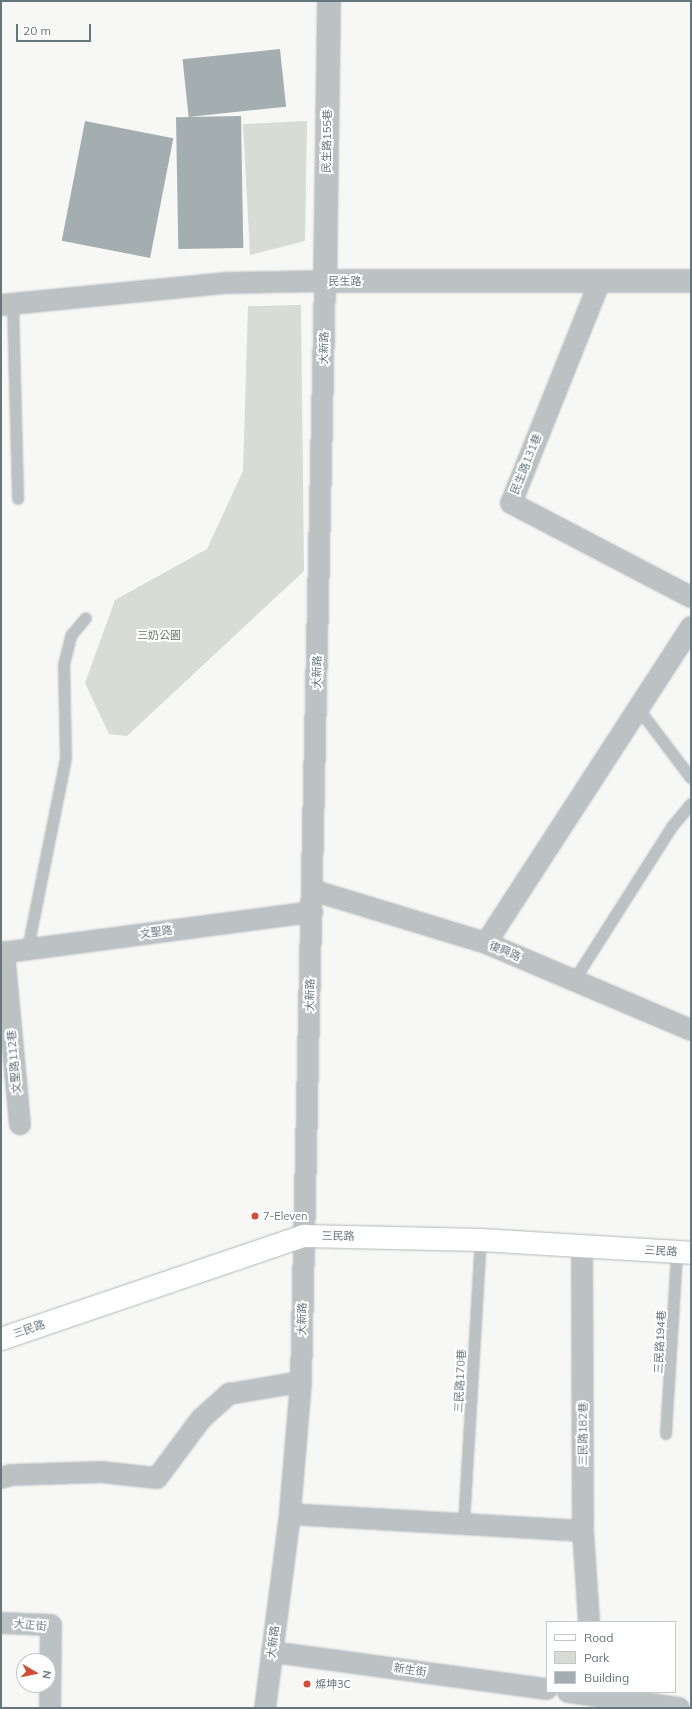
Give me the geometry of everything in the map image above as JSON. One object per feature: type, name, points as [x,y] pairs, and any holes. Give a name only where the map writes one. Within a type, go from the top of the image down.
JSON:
[{"type":"main road","name":"三民路","points":[[1,1338],[304,1236],[481,1240],[684,1252]]},
{"type":"street","name":"民生路155巷","points":[[326,281],[329,1]]},
{"type":"street","name":"民生路","points":[[7,304],[224,283],[326,281],[691,281]]},
{"type":"street","name":"大新路","points":[[265,1708],[290,1514],[301,1382],[326,281]]},
{"type":"street","name":"民生路131巷","points":[[600,281],[510,503],[691,597]]},
{"type":"street","points":[[486,943],[691,628]]},
{"type":"street","name":"復興路","points":[[312,890],[486,943],[691,1030]]},
{"type":"street","name":"文聖路","points":[[3,952],[312,912]]},
{"type":"street","name":"文聖路112巷","points":[[3,952],[20,1124]]},
{"type":"street","name":"三民路182巷","points":[[582,1245],[583,1531],[589,1621]]},
{"type":"street","points":[[1,1478],[11,1474],[101,1472],[157,1478],[201,1418],[229,1394],[301,1382]]},
{"type":"street","points":[[290,1514],[583,1531]]},
{"type":"street","name":"大正街","points":[[1,1623],[51,1625],[50,1708]]},
{"type":"street","name":"新生街","points":[[272,1652],[546,1689]]},
{"type":"street","points":[[572,1693],[592,1698],[679,1708]]},
{"type":"lane","points":[[7,304],[18,499]]},
{"type":"lane","points":[[28,949],[66,758],[64,664],[70,636],[86,618]]},
{"type":"lane","points":[[638,708],[691,778]]},
{"type":"lane","points":[[574,981],[672,827],[691,804]]},
{"type":"lane","name":"三民路170巷","points":[[464,1524],[481,1240]]},
{"type":"lane","name":"三民路194巷","points":[[666,1434],[684,1252]]},
{"type":"green space","points":[[307,121],[305,241],[250,255],[243,124]]},
{"type":"green space","name":"三奶公園","points":[[301,305],[304,571],[127,736],[109,734],[85,683],[115,600],[207,549],[243,471],[248,306]]},
{"type":"building","points":[[280,49],[286,107],[189,117],[183,59]]},
{"type":"building","points":[[241,116],[243,248],[178,249],[176,117]]},
{"type":"building","points":[[85,121],[173,138],[150,258],[62,241]]},
{"type":"place","name":"7-Eleven","points":[[255,1216]]},
{"type":"place","name":"燦坤3C","points":[[307,1684]]}]
